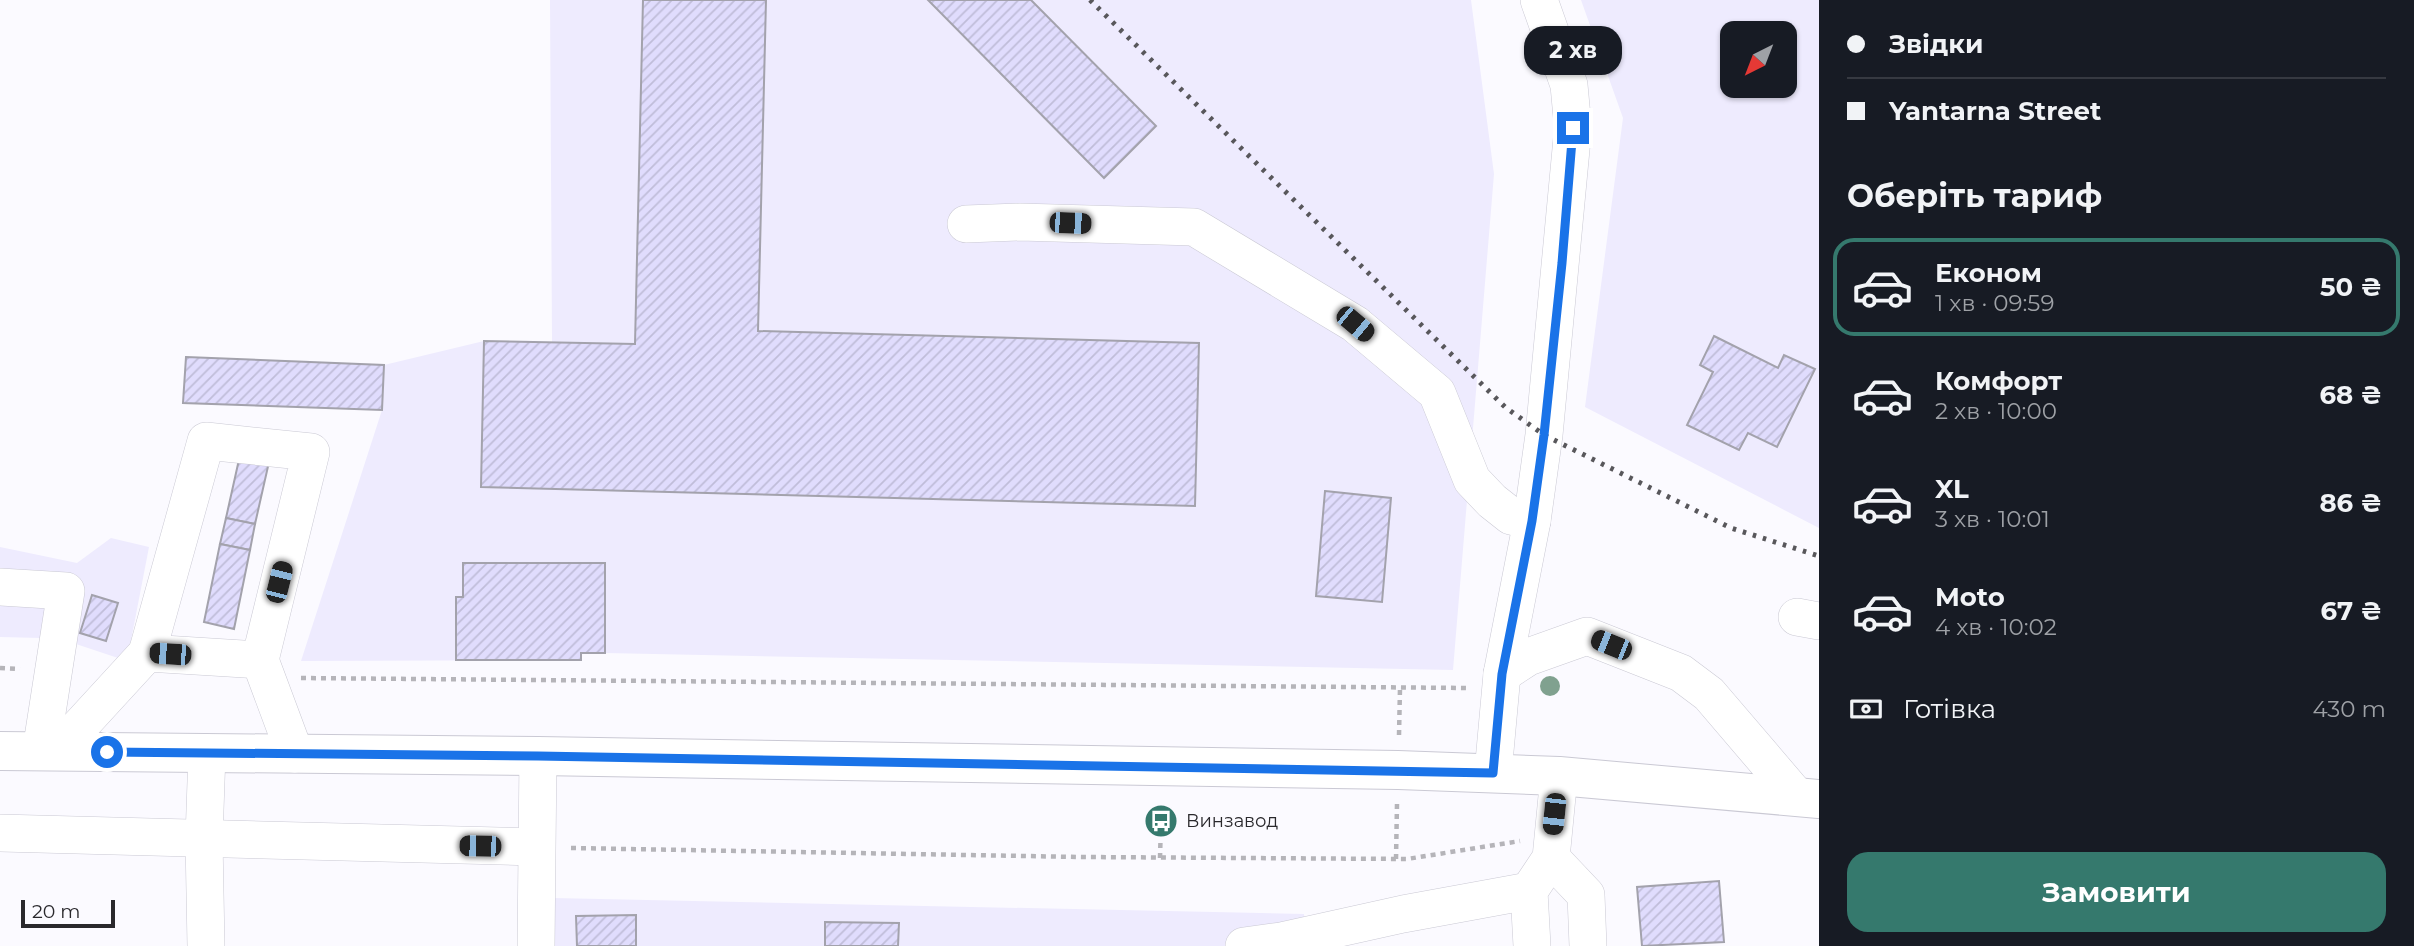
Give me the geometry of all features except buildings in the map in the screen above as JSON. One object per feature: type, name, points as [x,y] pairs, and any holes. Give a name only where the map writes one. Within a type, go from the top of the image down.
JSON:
[{"type":"main road","points":[[0,751],[538,756],[1493,773],[1559,776],[1808,798]]},
{"type":"street","points":[[1493,773],[1501,681],[1532,521],[1544,435],[1573,128],[1569,85],[1539,0]]},
{"type":"street","points":[[966,224],[1020,222],[1194,227],[1355,324],[1437,393],[1472,480],[1511,516],[1532,521]]},
{"type":"street","points":[[49,751],[147,653],[206,441],[310,452],[262,667],[295,754]]},
{"type":"street","points":[[0,587],[66,591],[49,751]]},
{"type":"street","points":[[1501,681],[1528,657],[1587,636],[1681,673],[1709,694],[1808,798]]},
{"type":"street","points":[[147,653],[262,667]]},
{"type":"street","points":[[205,946],[204,839],[207,753]]},
{"type":"street","points":[[536,946],[538,756]]},
{"type":"street","points":[[1532,946],[1530,891],[1551,847],[1559,776]]},
{"type":"street","points":[[0,833],[535,847]]},
{"type":"street","points":[[1551,847],[1586,895],[1588,946]]},
{"type":"street","points":[[1244,946],[1530,891]]},
{"type":"path","points":[[262,667],[313,678],[1501,681]]},
{"type":"path","points":[[1160,858],[1161,821]]},
{"type":"path","points":[[535,847],[1160,858],[1407,859],[1551,847]]},
{"type":"shaded area","points":[[550,0],[1471,0],[1494,174],[1453,670],[605,653],[581,653],[581,660],[301,661],[382,410],[384,365],[484,341],[552,342]]},
{"type":"shaded area","points":[[1581,0],[1819,0],[1819,528],[1585,407],[1623,118]]},
{"type":"shaded area","points":[[111,538],[149,547],[127,661],[73,643],[41,638],[0,637],[0,547],[77,563]]},
{"type":"shaded area","points":[[553,898],[1304,914],[1306,946],[553,946]]},
{"type":"railway","points":[[1090,0],[1505,407],[1544,435],[1731,528],[1819,556]]},
{"type":"place","name":"Винзавод","points":[[1161,821]]},
{"type":"route","points":[[107,752],[538,756],[1493,773],[1502,674],[1532,521],[1544,435],[1573,128]]}]
